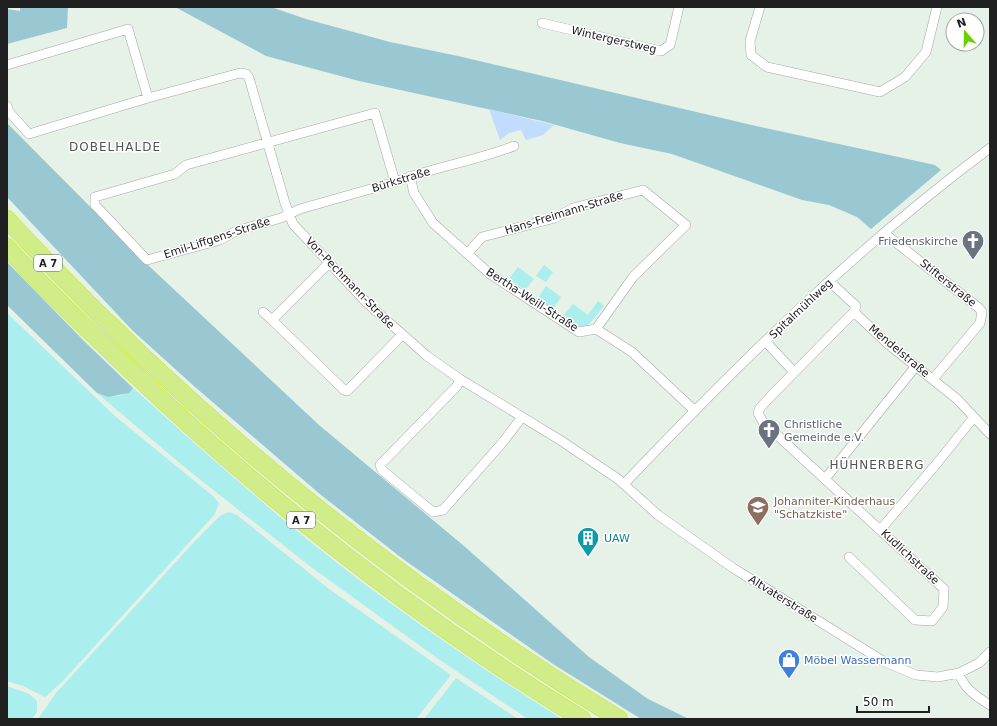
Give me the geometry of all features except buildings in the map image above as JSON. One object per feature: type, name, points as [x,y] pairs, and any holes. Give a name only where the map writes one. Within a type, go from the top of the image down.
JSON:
[{"type":"highway","name":"A 7","points":[[7,219],[90,306],[159,373],[302,496],[375,554],[447,606],[548,675],[620,719]]},
{"type":"highway","name":"A 7","points":[[7,247],[45,288],[158,397],[229,461],[269,494],[378,581],[436,623],[582,719]]},
{"type":"street","name":"Wintergerstweg","points":[[542,23],[660,51],[670,45],[679,7]]},
{"type":"street","points":[[760,7],[750,41],[751,55],[767,67],[880,92],[905,77],[926,52],[938,7]]},
{"type":"street","points":[[7,65],[128,29],[148,98],[29,134],[9,112],[7,106]]},
{"type":"street","name":"Von-Pechmann-Straße","points":[[148,98],[240,73],[246,74],[249,78],[288,214],[293,224],[367,303],[427,356],[460,379],[560,440],[624,484]]},
{"type":"street","points":[[268,142],[375,113],[395,182]]},
{"type":"street","name":"Emil-Liffgens-Straße","points":[[268,142],[186,165],[175,174],[95,197],[95,205],[148,260],[220,240],[236,231],[281,218],[288,214]]},
{"type":"street","name":"Bürkstraße","points":[[288,214],[300,209],[395,182],[410,176],[496,153],[514,146]]},
{"type":"street","name":"Spitalmühlweg","points":[[624,484],[695,411],[830,282],[917,204],[990,148]]},
{"type":"street","name":"Bertha-Weill-Straße","points":[[410,176],[414,193],[433,223],[490,274],[579,332],[596,329],[632,352],[695,411]]},
{"type":"street","name":"Hans-Freimann-Straße","points":[[467,254],[482,237],[555,218],[573,208],[643,190],[686,225],[633,277],[596,329]]},
{"type":"street","name":"Stifterstraße","points":[[884,233],[979,308],[982,312],[980,323],[933,379]]},
{"type":"street","points":[[272,320],[329,263]]},
{"type":"street","name":"Mendelstraße","points":[[830,282],[856,306],[854,312],[888,344],[957,399],[990,434]]},
{"type":"street","points":[[263,312],[344,390],[347,391],[402,335]]},
{"type":"street","points":[[766,342],[794,372],[854,312]]},
{"type":"street","points":[[826,479],[916,366]]},
{"type":"street","name":"Kudlichstraße","points":[[794,372],[760,408],[758,413],[763,422],[881,529],[944,589],[943,606],[932,621],[915,620],[849,556]]},
{"type":"street","points":[[460,379],[457,386],[380,465],[382,470],[433,512],[444,510],[503,442],[522,417]]},
{"type":"street","points":[[881,529],[974,417]]},
{"type":"street","name":"Altvaterstraße","points":[[624,484],[658,515],[733,568],[883,661],[905,671],[927,678],[959,673],[979,663],[990,652]]},
{"type":"street","points":[[959,673],[961,680],[969,690],[990,705]]},
{"type":"shaded area","points":[[20,7],[68,7],[67,28],[7,44],[7,9],[20,11]]},
{"type":"shaded area","points":[[175,7],[271,7],[306,19],[390,42],[458,56],[756,126],[935,165],[941,170],[871,229],[857,217],[829,205],[802,200],[672,154],[620,143],[542,121],[359,81],[266,56]]},
{"type":"shaded area","points":[[489,109],[554,125],[543,135],[526,140],[521,130],[509,133],[500,140]]},
{"type":"shaded area","points":[[7,123],[150,267],[319,425],[464,546],[589,657],[648,699],[689,719],[641,719],[553,664],[403,559],[321,495],[195,387],[132,330],[7,197]]},
{"type":"shaded area","points":[[7,262],[85,342],[133,388],[129,393],[108,397],[97,393],[7,305]]},
{"type":"shaded area","points":[[544,265],[553,272],[546,282],[536,276]]},
{"type":"shaded area","points":[[518,267],[534,279],[525,290],[509,279]]},
{"type":"shaded area","points":[[546,286],[561,297],[553,309],[538,298]]},
{"type":"shaded area","points":[[598,301],[604,306],[585,329],[564,315],[573,304],[588,315]]},
{"type":"shaded area","points":[[7,313],[116,417],[213,496],[219,503],[215,514],[62,682],[45,697],[23,686],[7,681]]},
{"type":"shaded area","points":[[133,388],[266,506],[350,573],[454,648],[562,719],[528,719],[437,658],[311,567],[188,470],[97,393],[116,396],[125,394]]},
{"type":"shaded area","points":[[229,512],[237,515],[329,589],[451,675],[416,719],[38,719],[56,693],[195,541],[220,516]]},
{"type":"shaded area","points":[[456,678],[518,719],[424,719]]},
{"type":"shaded area","points":[[7,686],[29,694],[37,701],[37,712],[32,719],[7,719]]},
{"type":"place","name":"Friedenskirche","points":[[973,260]]},
{"type":"place","name":"Christliche Gemeinde e.V.","points":[[769,450]]},
{"type":"place","name":"Johanniter-Kinderhaus \"Schatzkiste\"","points":[[758,526]]},
{"type":"place","name":"UAW","points":[[588,558]]},
{"type":"place","name":"Möbel Wassermann","points":[[789,680]]},
{"type":"district","name":"DOBELHALDE","points":[[115,147]]},
{"type":"district","name":"HÜHNERBERG","points":[[877,465]]}]
